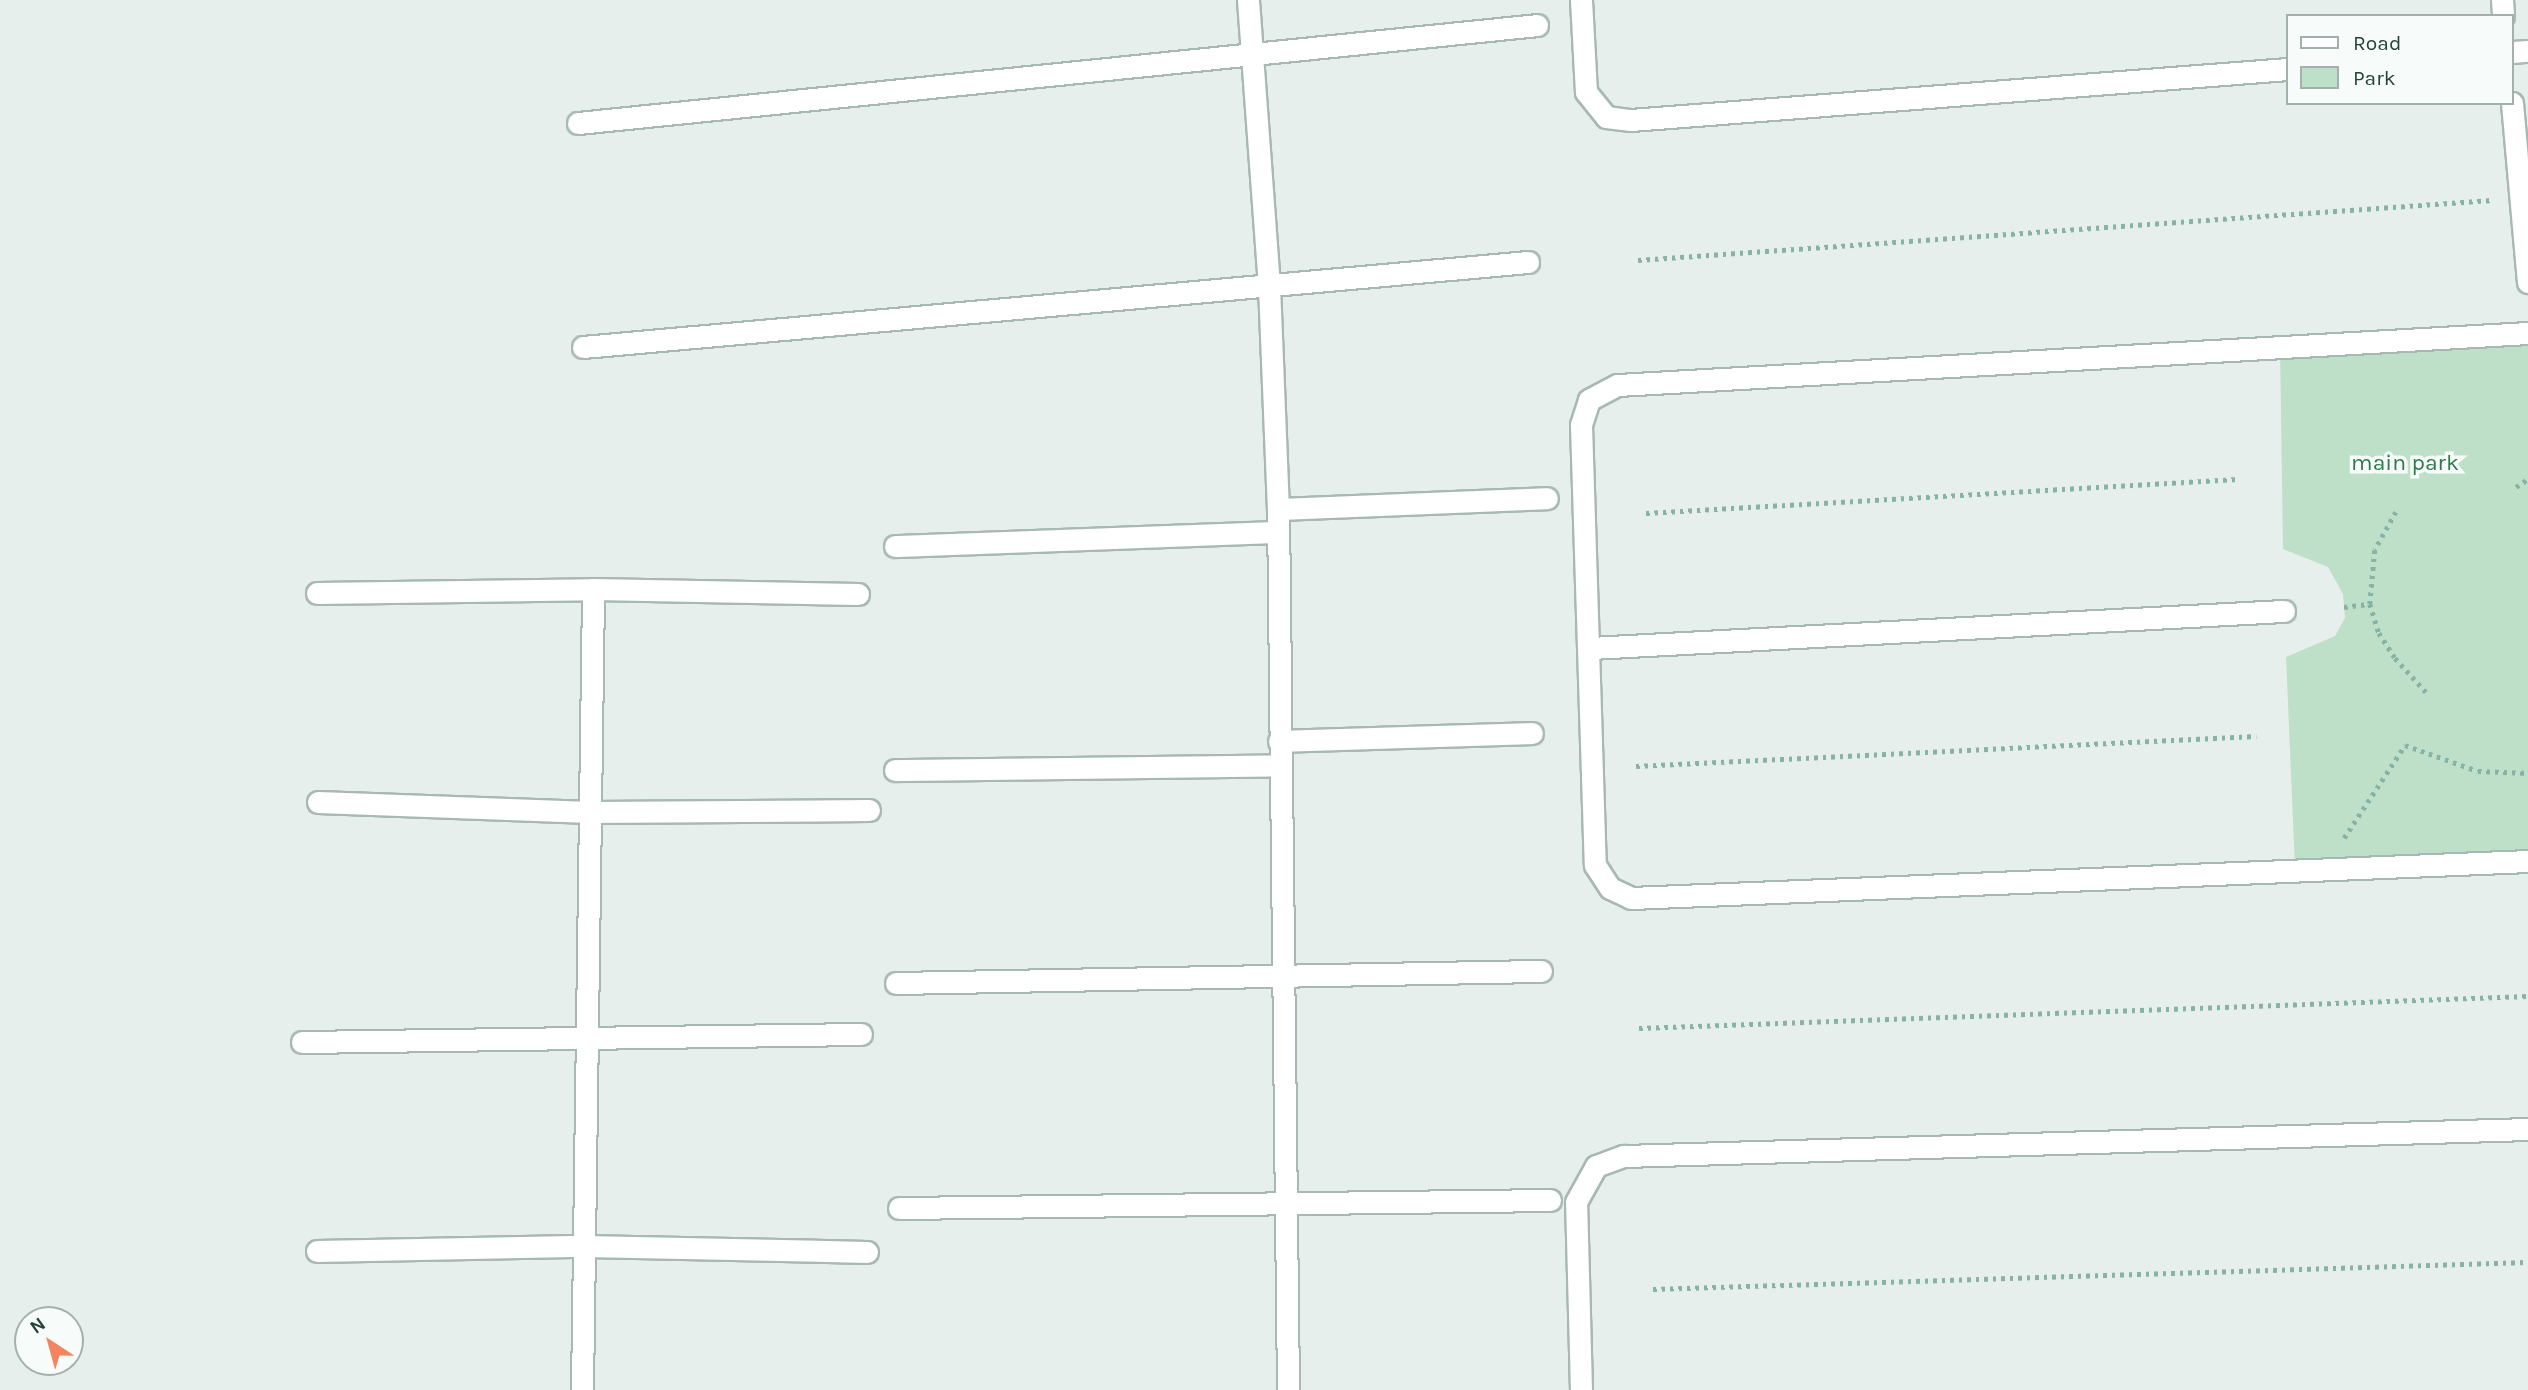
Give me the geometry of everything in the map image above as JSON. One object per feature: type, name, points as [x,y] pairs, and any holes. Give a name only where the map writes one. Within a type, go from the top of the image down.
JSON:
[{"type":"street","points":[[1248,0],[1269,286],[1278,509],[1288,1390]]},
{"type":"street","points":[[1581,0],[1586,92],[1606,117],[1631,120],[2286,69]]},
{"type":"street","points":[[578,123],[1537,25]]},
{"type":"street","points":[[2512,105],[2528,282]]},
{"type":"street","points":[[583,347],[1528,262]]},
{"type":"street","points":[[2528,333],[1617,385],[1589,400],[1581,425],[1591,648],[1595,865],[1610,888],[1631,898],[2528,861]]},
{"type":"street","points":[[1278,509],[1547,498]]},
{"type":"street","points":[[895,546],[1278,532]]},
{"type":"street","points":[[317,593],[593,589],[858,594]]},
{"type":"street","points":[[582,1390],[593,589]]},
{"type":"street","points":[[1591,648],[2284,611]]},
{"type":"street","points":[[1279,741],[1532,733]]},
{"type":"street","points":[[895,770],[1281,765]]},
{"type":"street","points":[[318,802],[590,812],[869,810]]},
{"type":"street","points":[[897,983],[1284,979],[1541,971]]},
{"type":"street","points":[[302,1042],[588,1034],[861,1034]]},
{"type":"street","points":[[1581,1390],[1576,1202],[1596,1166],[1624,1156],[2528,1129]]},
{"type":"street","points":[[899,1208],[1286,1206],[1550,1200]]},
{"type":"street","points":[[317,1251],[585,1246],[867,1252]]},
{"type":"path","points":[[1638,260],[2520,198]]},
{"type":"path","points":[[1646,513],[2238,479]]},
{"type":"path","points":[[2516,487],[2528,479]]},
{"type":"path","points":[[2396,512],[2375,550],[2370,604],[2389,649],[2409,678],[2426,692]]},
{"type":"path","points":[[2344,607],[2370,604]]},
{"type":"path","points":[[1636,766],[2256,736]]},
{"type":"path","points":[[2342,840],[2405,745],[2478,771],[2528,773]]},
{"type":"path","points":[[1639,1028],[2528,996]]},
{"type":"path","points":[[1653,1289],[2528,1262]]},
{"type":"green space","name":"main park","points":[[2528,332],[2528,861],[2295,868],[2286,657],[2335,636],[2345,618],[2343,594],[2328,567],[2283,549],[2280,347]]}]
